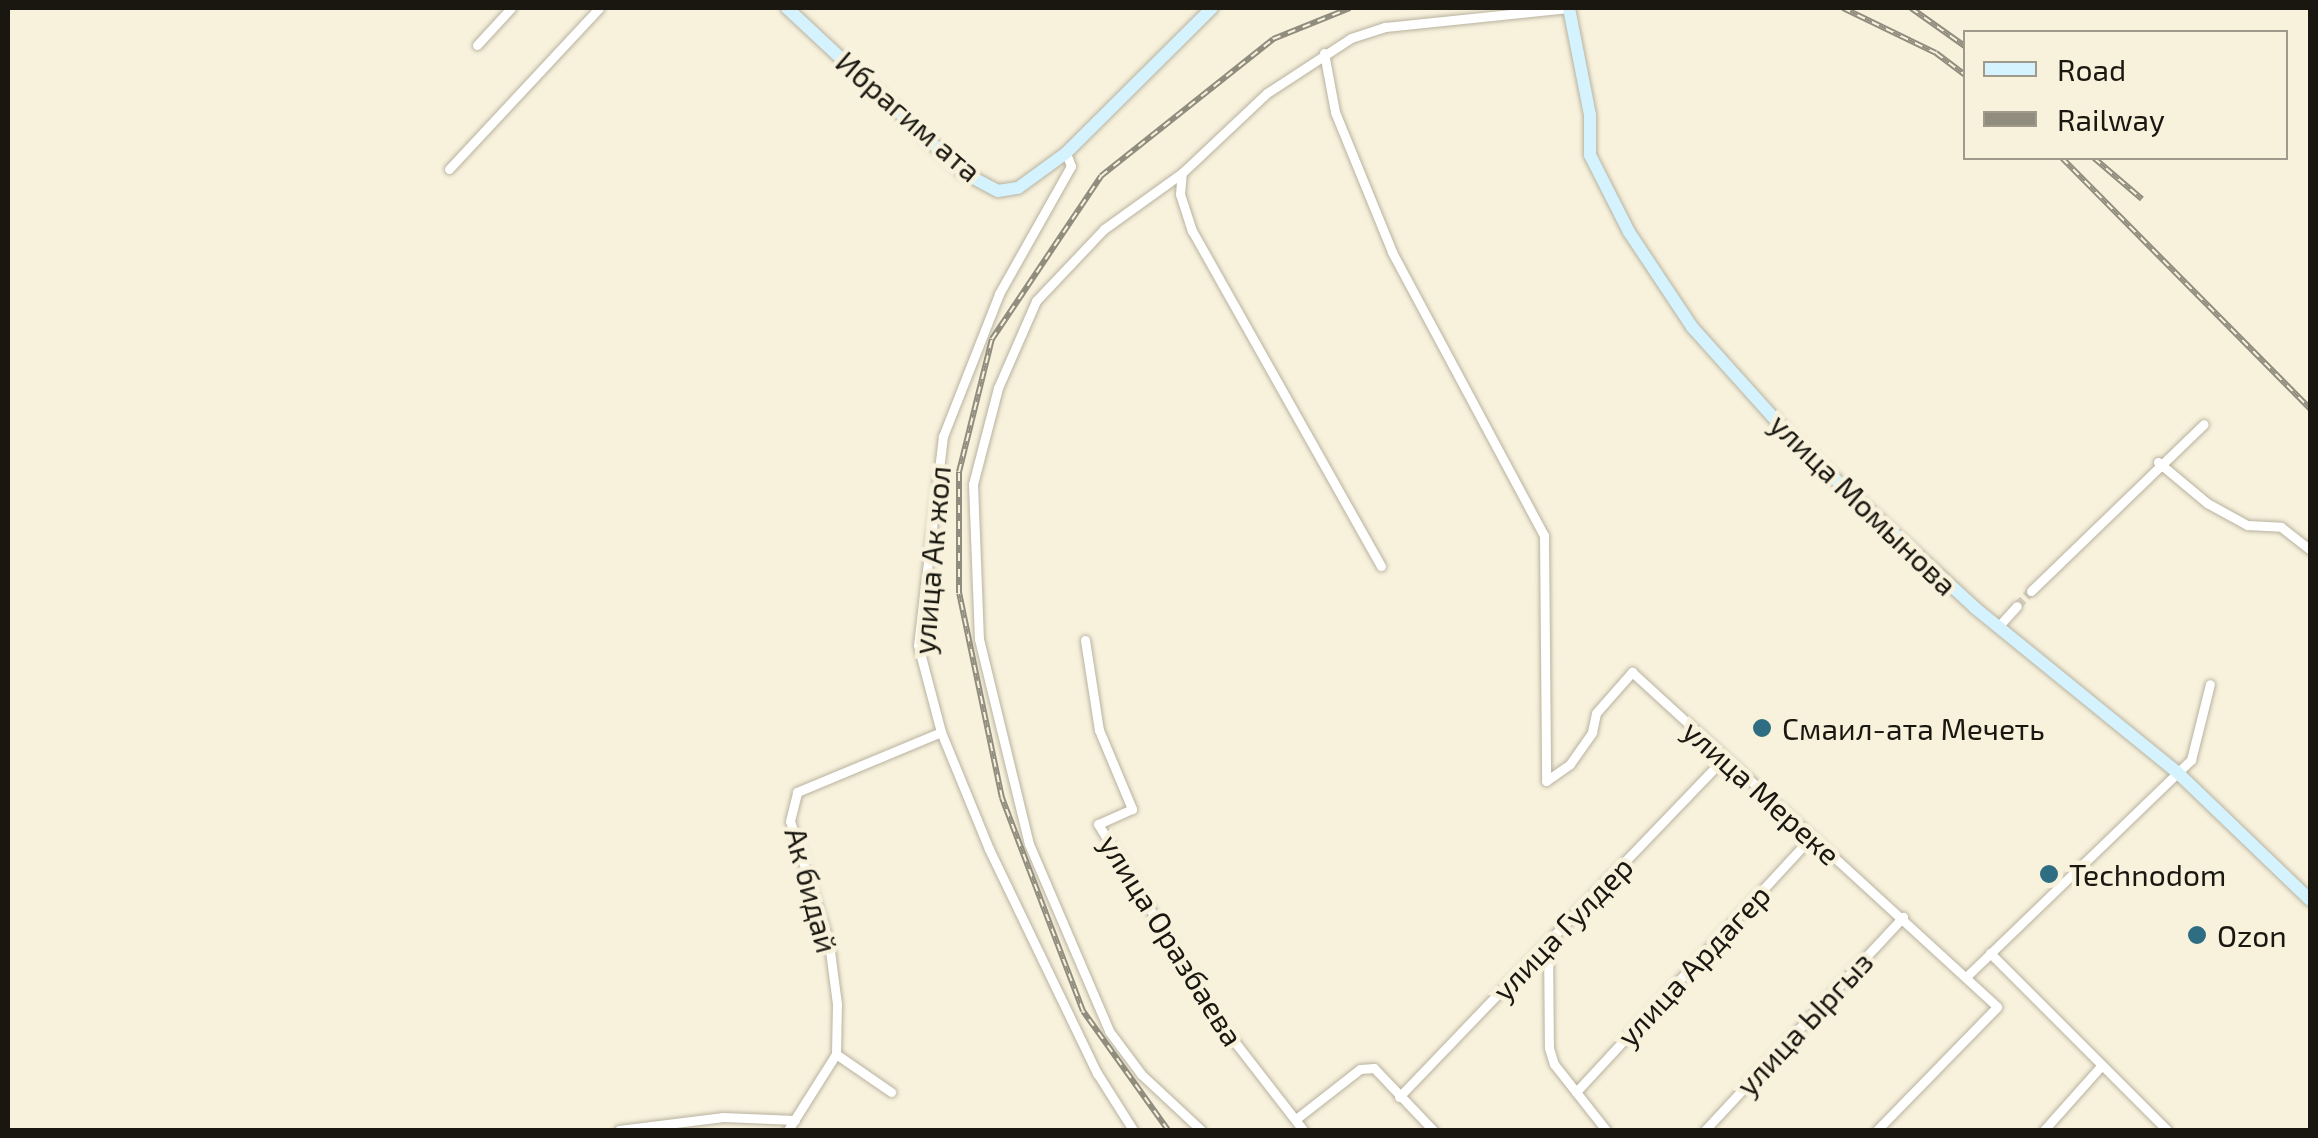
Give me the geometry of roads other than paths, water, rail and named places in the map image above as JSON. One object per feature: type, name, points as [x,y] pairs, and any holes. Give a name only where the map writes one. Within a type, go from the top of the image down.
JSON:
[{"type":"main road","name":"Ибрагим ата","points":[[787,8],[981,182],[998,191],[1018,188],[1066,153],[1212,8]]},
{"type":"main road","name":"улица Момынова","points":[[1569,8],[1588,97],[1590,155],[1629,232],[1692,326],[1798,446],[1998,627],[2177,772],[2310,900]]},
{"type":"street","points":[[477,45],[511,8]]},
{"type":"street","points":[[449,169],[599,8]]},
{"type":"street","points":[[1201,1130],[1142,1074],[1110,1031],[1029,844],[980,639],[974,484],[998,388],[1036,300],[1104,229],[1182,173],[1267,93],[1324,53],[1385,27],[1569,8]]},
{"type":"street","name":"улица Мереке","points":[[1324,53],[1335,112],[1392,252],[1544,536],[1546,782],[1570,764],[1592,732],[1596,713],[1632,672],[1998,1006],[1877,1130]]},
{"type":"street","name":"улица Ак жол","points":[[1066,153],[1071,166],[999,294],[943,436],[918,645],[941,732],[1023,921],[1133,1130]]},
{"type":"street","points":[[1182,173],[1180,194],[1192,231],[1382,566]]},
{"type":"street","points":[[2031,591],[2158,462],[2204,424]]},
{"type":"street","points":[[2158,462],[2207,502],[2247,525],[2281,528],[2310,550]]},
{"type":"street","points":[[1998,627],[2017,606]]},
{"type":"street","name":"улица Оразбаева","points":[[1085,640],[1099,730],[1132,809],[1098,824],[1216,1019],[1304,1130]]},
{"type":"street","points":[[1966,977],[2198,748],[2210,684]]},
{"type":"street","name":"Ак бидай","points":[[836,1054],[829,943],[794,837],[792,804],[809,784],[941,732]]},
{"type":"street","name":"улица Гулдер","points":[[1398,1097],[1724,758]]},
{"type":"street","name":"улица Ардагер","points":[[1576,1092],[1810,838]]},
{"type":"street","name":"улица Ыргыз","points":[[1706,1130],[1903,917]]},
{"type":"street","points":[[1548,942],[1549,1048],[1606,1130]]},
{"type":"street","points":[[1990,953],[2168,1130]]},
{"type":"street","points":[[788,1130],[836,1054],[890,1092]]},
{"type":"street","points":[[2044,1130],[2102,1065]]},
{"type":"street","points":[[1296,1119],[1360,1069],[1374,1068],[1433,1130]]},
{"type":"street","points":[[620,1130],[723,1117],[795,1120]]},
{"type":"tunnel","points":[[2017,606],[2031,591]]},
{"type":"railway","points":[[1168,1130],[1083,1011],[1002,798],[959,593],[959,472],[992,339],[1101,176],[1273,39],[1350,8]]},
{"type":"railway","points":[[1843,8],[1936,53],[1963,74]]},
{"type":"railway","points":[[1911,8],[1963,45]]},
{"type":"railway","points":[[2064,160],[2310,409]]},
{"type":"railway","points":[[2096,160],[2142,199]]},
{"type":"place","name":"Смаил-ата Мечеть","points":[[1762,728]]},
{"type":"place","name":"Technodom","points":[[2049,874]]},
{"type":"place","name":"Ozon","points":[[2197,935]]}]
